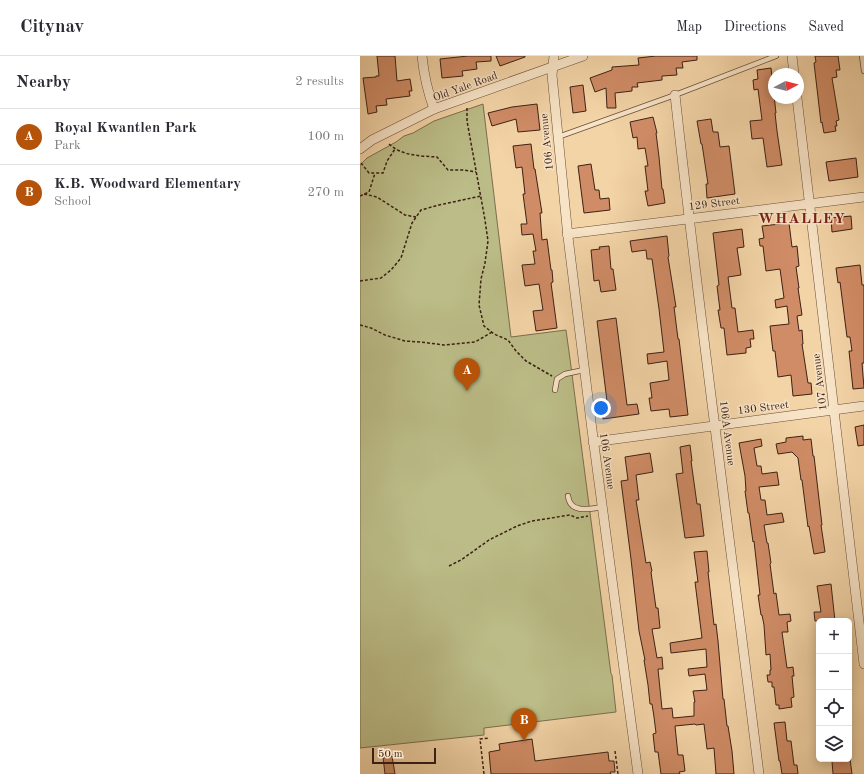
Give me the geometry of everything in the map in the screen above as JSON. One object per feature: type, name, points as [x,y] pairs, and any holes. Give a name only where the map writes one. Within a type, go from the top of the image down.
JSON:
[{"type":"street","points":[[422,56],[424,76],[434,109]]},
{"type":"street","name":"106 Avenue","points":[[554,56],[552,75],[567,234],[593,442],[638,774]]},
{"type":"street","name":"Old Yale Road","points":[[360,149],[372,140],[434,109],[583,56]]},
{"type":"street","points":[[792,56],[793,68]]},
{"type":"street","name":"106A Avenue","points":[[675,96],[714,425],[759,774]]},
{"type":"street","name":"107 Avenue","points":[[798,104],[864,664]]},
{"type":"street","name":"129 Street","points":[[567,234],[864,197]]},
{"type":"street","name":"130 Street","points":[[593,442],[864,406]]},
{"type":"lane","points":[[558,137],[675,96],[776,56]]},
{"type":"lane","points":[[862,56],[864,72]]},
{"type":"lane","points":[[555,390],[557,378],[573,371],[584,370]]},
{"type":"lane","points":[[568,496],[568,500],[572,505],[579,509],[586,510],[602,507]]},
{"type":"path","points":[[467,108],[467,121],[488,241],[481,279],[479,305],[484,326],[494,334],[508,340],[526,361],[552,376]]},
{"type":"path","points":[[389,144],[395,149],[415,156],[438,157],[448,170],[476,172]]},
{"type":"path","points":[[361,163],[369,173],[383,173],[387,161],[395,149]]},
{"type":"path","points":[[360,196],[369,192],[374,173]]},
{"type":"path","points":[[364,194],[377,197],[405,214],[416,217]]},
{"type":"path","points":[[360,281],[381,278],[391,270],[401,258],[412,223],[421,210],[481,196]]},
{"type":"path","points":[[360,325],[405,341],[444,345],[475,342],[492,332]]},
{"type":"path","points":[[449,566],[461,560],[489,540],[517,526],[532,521],[570,515],[577,518],[592,516]]},
{"type":"path","points":[[484,774],[480,739],[489,738]]},
{"type":"path","points":[[615,751],[618,774]]},
{"type":"green space","points":[[483,104],[511,337],[566,330],[616,712],[484,728],[484,735],[360,748],[360,165],[367,158],[404,136],[413,133],[434,121]]},
{"type":"building","points":[[377,56],[395,56],[397,81],[410,79],[412,91],[409,91],[410,96],[386,99],[387,105],[376,106],[377,112],[368,114],[363,78],[379,76]]},
{"type":"building","points":[[468,56],[491,56],[491,61],[476,62],[477,69],[462,71],[463,76],[442,78],[440,59]]},
{"type":"building","points":[[496,56],[525,56],[525,57],[500,66]]},
{"type":"building","points":[[656,56],[697,56],[697,60],[682,62],[683,68],[676,68],[677,75],[662,76],[662,80],[637,83],[638,87],[632,87],[632,91],[615,93],[616,108],[607,108],[606,88],[595,92],[590,78],[612,70],[612,67],[639,65],[638,58]]},
{"type":"building","points":[[815,56],[838,56],[840,70],[836,70],[837,77],[832,78],[839,120],[836,121],[836,131],[824,133],[822,122],[821,123],[814,63],[816,62]]},
{"type":"building","points":[[768,68],[768,104],[775,104],[782,165],[767,167],[763,138],[752,139],[750,121],[762,120],[758,89],[754,90],[753,80],[758,79],[757,70]]},
{"type":"building","points":[[583,85],[586,111],[573,113],[570,87]]},
{"type":"building","points":[[537,104],[540,130],[518,132],[516,119],[492,126],[488,113],[512,107]]},
{"type":"building","points":[[653,117],[657,133],[662,189],[665,203],[648,206],[645,191],[648,191],[645,166],[648,166],[645,148],[638,149],[637,137],[633,138],[630,122]]},
{"type":"building","points":[[711,119],[713,132],[718,132],[720,147],[729,146],[735,194],[707,198],[706,184],[708,184],[697,121]]},
{"type":"building","points":[[531,144],[542,213],[540,213],[542,240],[547,239],[552,270],[553,282],[551,283],[557,328],[536,331],[533,311],[543,310],[539,284],[525,286],[522,265],[535,264],[533,251],[536,251],[533,234],[522,235],[521,224],[527,224],[523,194],[525,194],[522,167],[516,168],[513,146]]},
{"type":"building","points":[[856,158],[858,177],[829,181],[826,162]]},
{"type":"building","points":[[591,164],[595,190],[599,190],[600,199],[609,198],[610,210],[584,213],[578,166]]},
{"type":"building","points":[[851,216],[852,229],[832,232],[831,218]]},
{"type":"building","points":[[789,223],[792,247],[797,246],[799,266],[796,267],[802,315],[797,316],[799,331],[802,330],[802,344],[808,383],[811,383],[812,394],[793,396],[791,375],[778,377],[770,326],[789,324],[787,306],[776,308],[775,300],[784,298],[780,269],[766,271],[763,246],[760,246],[759,239],[764,238],[762,226]]},
{"type":"building","points":[[742,229],[744,247],[737,248],[741,275],[728,277],[732,308],[735,308],[738,332],[753,330],[754,339],[750,339],[751,347],[746,348],[746,353],[727,355],[724,328],[721,328],[718,310],[720,310],[717,286],[719,285],[713,233]]},
{"type":"building","points":[[667,236],[668,257],[676,307],[674,307],[688,415],[670,417],[669,409],[651,411],[649,398],[652,398],[650,383],[669,380],[667,361],[648,364],[647,354],[664,352],[652,259],[647,259],[646,250],[632,252],[630,241]]},
{"type":"building","points":[[609,246],[611,269],[613,269],[616,290],[601,292],[599,280],[594,281],[591,250]]},
{"type":"building","points":[[860,265],[862,285],[864,285],[864,363],[862,363],[864,388],[853,389],[849,351],[852,351],[850,337],[847,337],[840,282],[838,283],[836,268]]},
{"type":"building","points":[[616,318],[627,405],[637,404],[639,414],[603,419],[602,410],[608,409],[597,321]]},
{"type":"building","points":[[864,425],[864,445],[858,446],[855,427]]},
{"type":"building","points":[[803,436],[803,440],[811,439],[825,552],[814,554],[809,526],[808,527],[798,458],[792,452],[778,454],[776,444],[786,442],[786,438]]},
{"type":"building","points":[[761,439],[762,446],[754,448],[757,466],[761,466],[762,474],[777,472],[779,485],[759,487],[761,500],[765,500],[767,515],[782,513],[784,522],[764,525],[771,563],[774,594],[776,593],[779,615],[790,614],[791,621],[787,622],[788,632],[782,632],[787,668],[793,667],[794,676],[792,676],[794,697],[791,698],[792,707],[779,709],[779,705],[776,705],[772,682],[768,682],[767,675],[770,675],[771,670],[770,654],[766,655],[764,625],[758,595],[760,595],[754,541],[753,542],[748,513],[745,491],[745,476],[739,443]]},
{"type":"building","points":[[690,445],[697,504],[700,504],[704,536],[685,538],[676,474],[683,473],[680,447]]},
{"type":"building","points":[[650,453],[653,472],[636,475],[639,500],[636,500],[646,563],[650,562],[656,608],[658,608],[660,628],[652,629],[657,658],[662,657],[663,669],[658,669],[662,709],[672,708],[673,718],[694,716],[695,702],[693,691],[707,690],[705,674],[689,676],[688,669],[707,667],[706,649],[671,653],[670,643],[702,638],[695,582],[698,582],[694,552],[707,551],[714,625],[716,624],[723,699],[732,751],[734,774],[716,774],[714,748],[707,749],[704,724],[675,726],[678,755],[683,755],[685,771],[679,772],[680,774],[661,774],[658,752],[655,752],[653,734],[656,733],[654,717],[652,704],[650,704],[645,660],[639,631],[621,481],[628,480],[625,457]]},
{"type":"building","points":[[831,584],[835,618],[816,618],[815,621],[814,612],[821,612],[817,586]]},
{"type":"building","points":[[785,722],[787,741],[791,741],[794,765],[797,765],[798,774],[782,774],[774,723]]},
{"type":"building","points":[[532,739],[535,761],[608,752],[609,761],[614,761],[615,772],[610,772],[611,774],[491,774],[489,752],[500,750],[499,744]]},
{"type":"building","points":[[392,756],[395,774],[385,774],[383,757]]},
{"type":"building","points":[[832,762],[850,762],[852,774],[833,774]]},
{"type":"place","name":"Royal Kwantlen Park","points":[[467,391]]},
{"type":"place","name":"K.B. Woodward Elementary","points":[[524,741]]},
{"type":"district","name":"WHALLEY","points":[[802,218]]}]
